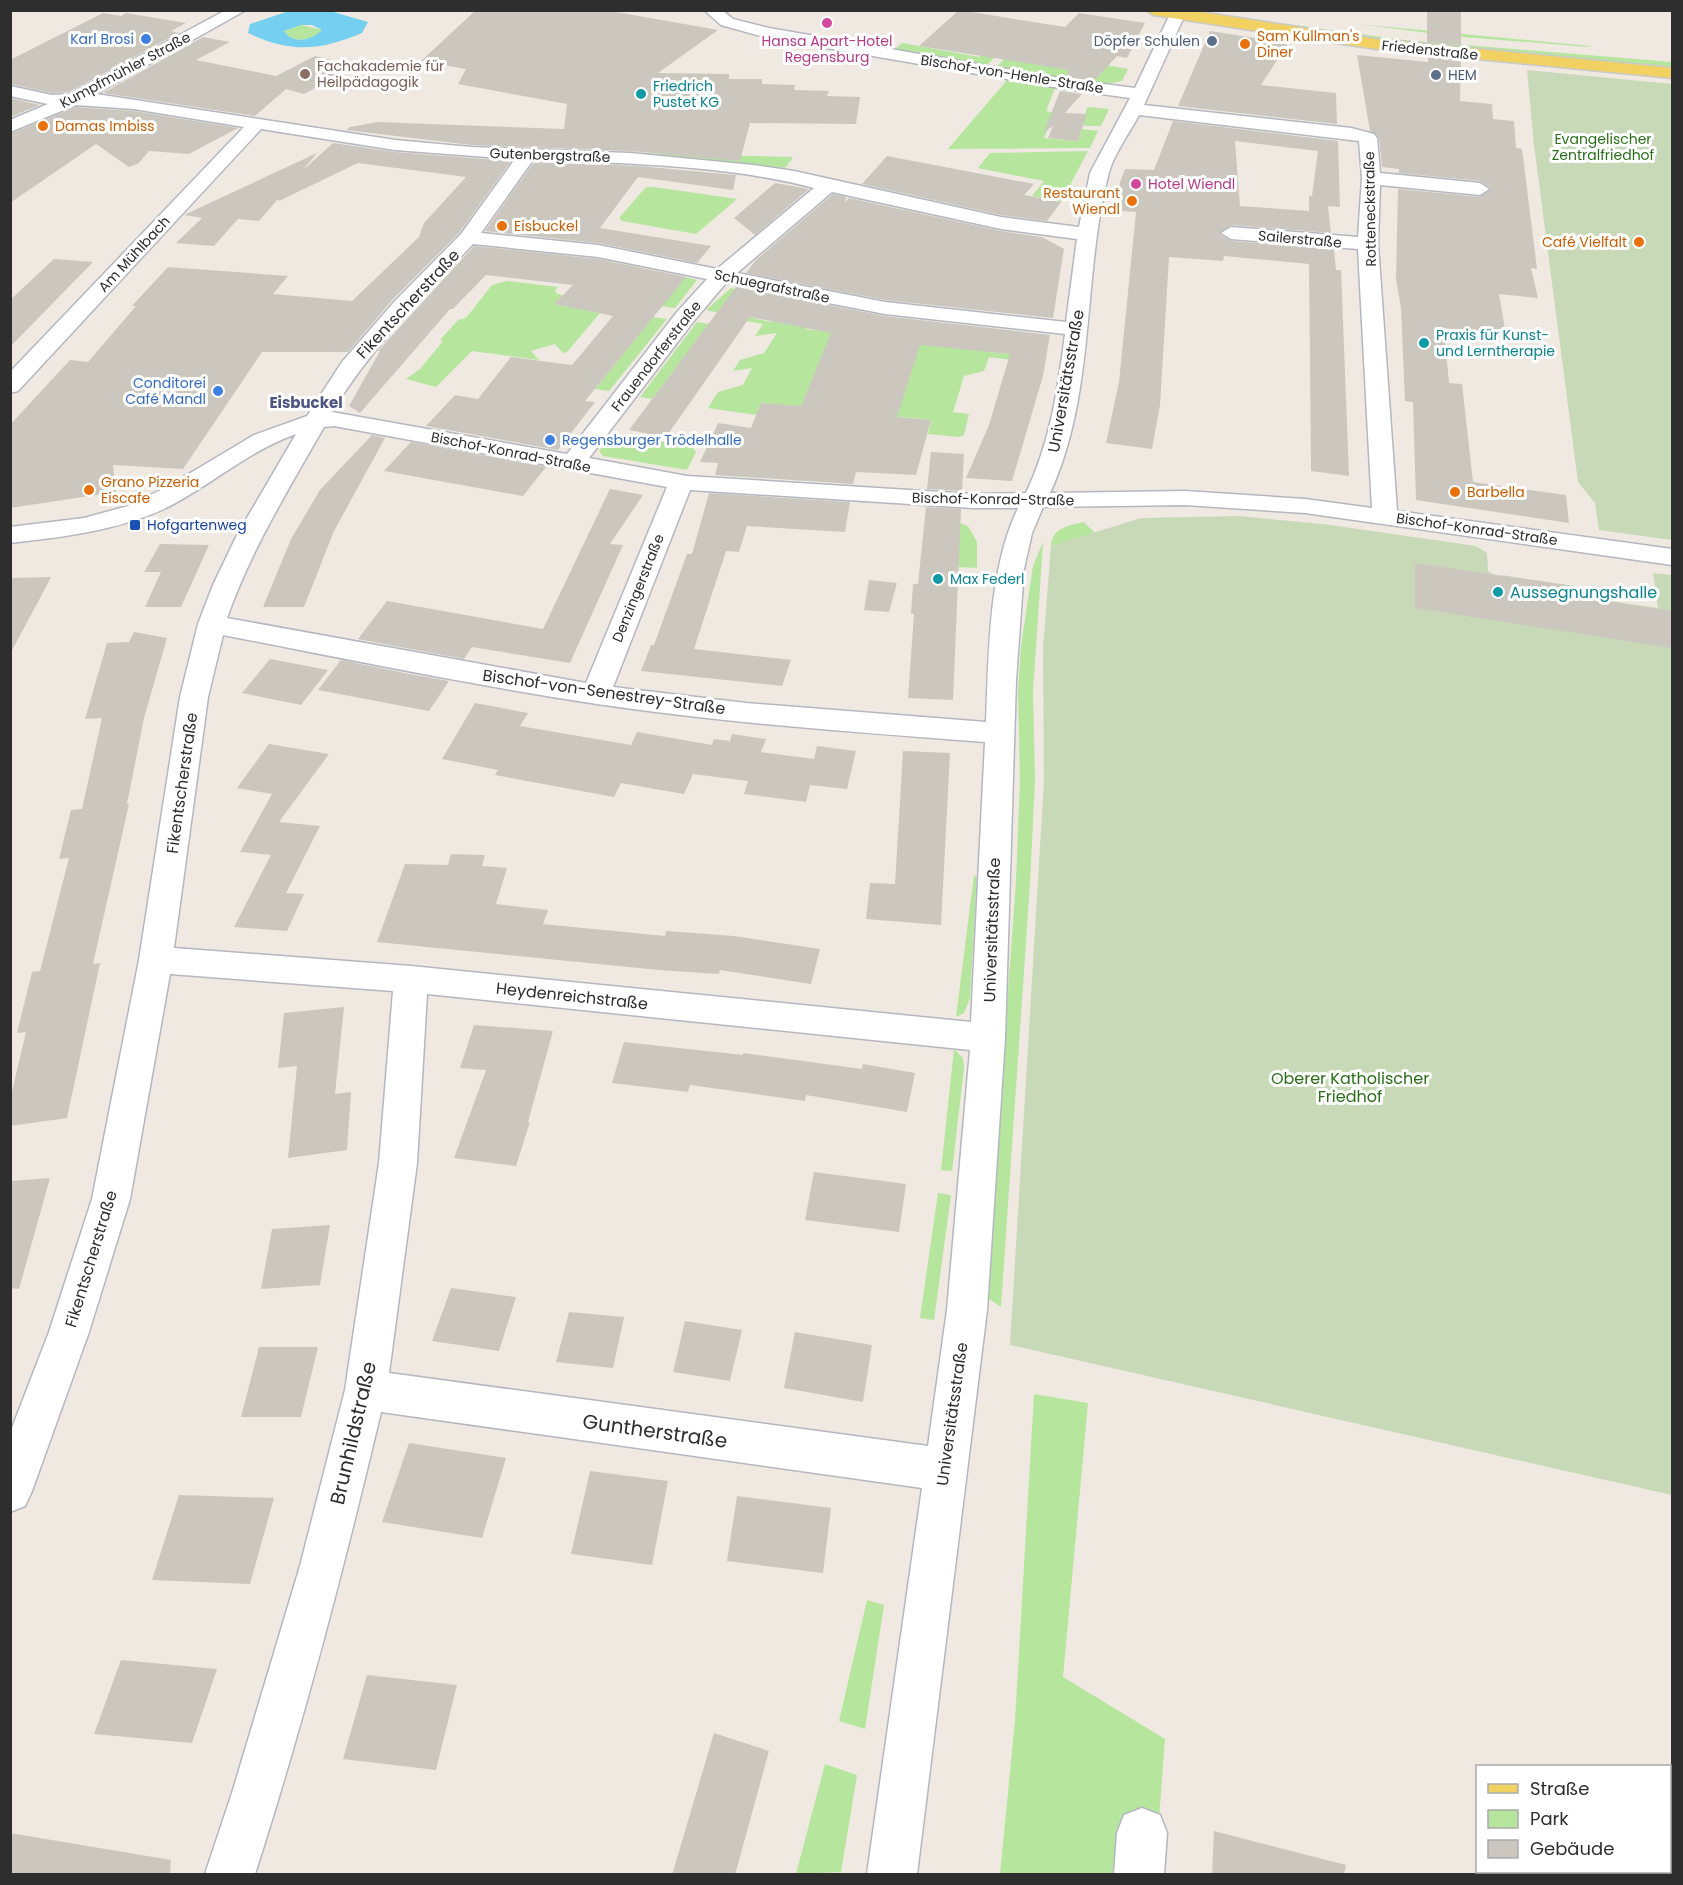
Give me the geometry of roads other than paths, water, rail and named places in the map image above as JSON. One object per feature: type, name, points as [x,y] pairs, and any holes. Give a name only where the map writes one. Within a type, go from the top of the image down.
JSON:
[{"type":"main road","name":"Friedenstraße","points":[[1153,10],[1179,12],[1376,44],[1672,73]]},
{"type":"main road","name":"Friedenstraße","points":[[1224,10],[1414,37],[1672,60]]},
{"type":"street","name":"Kumpfmühler Straße","points":[[10,127],[74,99],[239,10]]},
{"type":"street","name":"Bischof-von-Henle-Straße","points":[[711,10],[727,22],[768,33],[1065,84],[1137,101]]},
{"type":"street","name":"Universitätsstraße","points":[[892,1875],[967,1310],[988,1038],[1000,733],[1011,569],[1019,533],[1050,467],[1060,433],[1076,329],[1087,234],[1099,173],[1137,101],[1179,12]]},
{"type":"street","name":"Gutenbergstraße","points":[[10,91],[51,100],[94,99],[378,143],[526,154],[659,160],[794,177],[848,191],[1001,223],[1087,234]]},
{"type":"street","name":"Rotteneckstraße","points":[[1137,101],[1351,133],[1368,138],[1371,178],[1368,244],[1385,517]]},
{"type":"street","name":"Am Mühlbach","points":[[10,386],[257,123]]},
{"type":"street","name":"Fikentscherstraße","points":[[10,1491],[69,1332],[111,1199],[156,960],[194,697],[212,624],[226,585],[250,535],[316,420],[350,367],[402,305],[468,238],[521,166],[526,154]]},
{"type":"street","points":[[1371,178],[1480,189]]},
{"type":"street","name":"Frauendorferstraße","points":[[572,464],[685,317],[722,276],[829,185]]},
{"type":"street","name":"Sailerstraße","points":[[1231,233],[1368,244]]},
{"type":"street","name":"Schuegrafstraße","points":[[468,238],[598,251],[885,308],[1076,329]]},
{"type":"street","points":[[10,535],[76,527],[151,505],[196,482],[264,439],[288,428],[316,420]]},
{"type":"street","name":"Bischof-Konrad-Straße","points":[[316,420],[351,421],[572,464],[681,482],[873,496],[1034,502],[1201,498],[1305,506],[1672,556]]},
{"type":"street","name":"Denzingerstraße","points":[[596,694],[681,482]]},
{"type":"street","name":"Bischof-von-Senestrey-Straße","points":[[212,624],[443,669],[596,694],[737,711],[1000,733]]},
{"type":"street","name":"Heydenreichstraße","points":[[156,960],[411,979],[988,1038]]},
{"type":"street","name":"Brunhildstraße","points":[[230,1875],[257,1793],[319,1577],[366,1390],[398,1163],[411,979]]},
{"type":"street","name":"Guntherstraße","points":[[366,1390],[944,1470]]},
{"type":"water","points":[[289,11],[330,11],[368,22],[362,33],[347,39],[305,47],[278,44],[248,33],[250,24]],"holes":[[[301,25],[312,25],[322,30],[303,40],[292,38],[284,31]]]},
{"type":"place","name":"Hansa Apart-Hotel Regensburg","points":[[827,23]]},
{"type":"place","name":"Karl Brosi","points":[[146,39]]},
{"type":"place","name":"Döpfer Schulen","points":[[1212,41]]},
{"type":"place","name":"Sam Kullman's Diner","points":[[1245,44]]},
{"type":"place","name":"Fachakademie für Heilpädagogik","points":[[305,74]]},
{"type":"place","name":"HEM","points":[[1436,75]]},
{"type":"place","name":"Friedrich Pustet KG","points":[[641,94]]},
{"type":"place","name":"Damas Imbiss","points":[[43,126]]},
{"type":"place","name":"Hotel Wiendl","points":[[1136,184]]},
{"type":"place","name":"Restaurant Wiendl","points":[[1132,201]]},
{"type":"place","name":"Eisbuckel","points":[[502,226]]},
{"type":"place","name":"Café Vielfalt","points":[[1639,242]]},
{"type":"place","name":"Praxis für Kunst- und Lerntherapie","points":[[1424,343]]},
{"type":"place","name":"Conditorei Café Mandl","points":[[218,391]]},
{"type":"place","name":"Regensburger Trödelhalle","points":[[550,440]]},
{"type":"place","name":"Grano Pizzeria Eiscafe","points":[[89,490]]},
{"type":"place","name":"Barbella","points":[[1455,492]]},
{"type":"place","name":"Hofgartenweg","points":[[135,525]]},
{"type":"place","name":"Max Federl","points":[[938,579]]},
{"type":"place","name":"Aussegnungshalle","points":[[1498,592]]},
{"type":"district","name":"Eisbuckel","points":[[306,402]]},
{"type":"park label","name":"Evangelischer Zentralfriedhof","points":[[1603,148]]},
{"type":"park label","name":"Oberer Katholischer Friedhof","points":[[1350,1087]]}]
